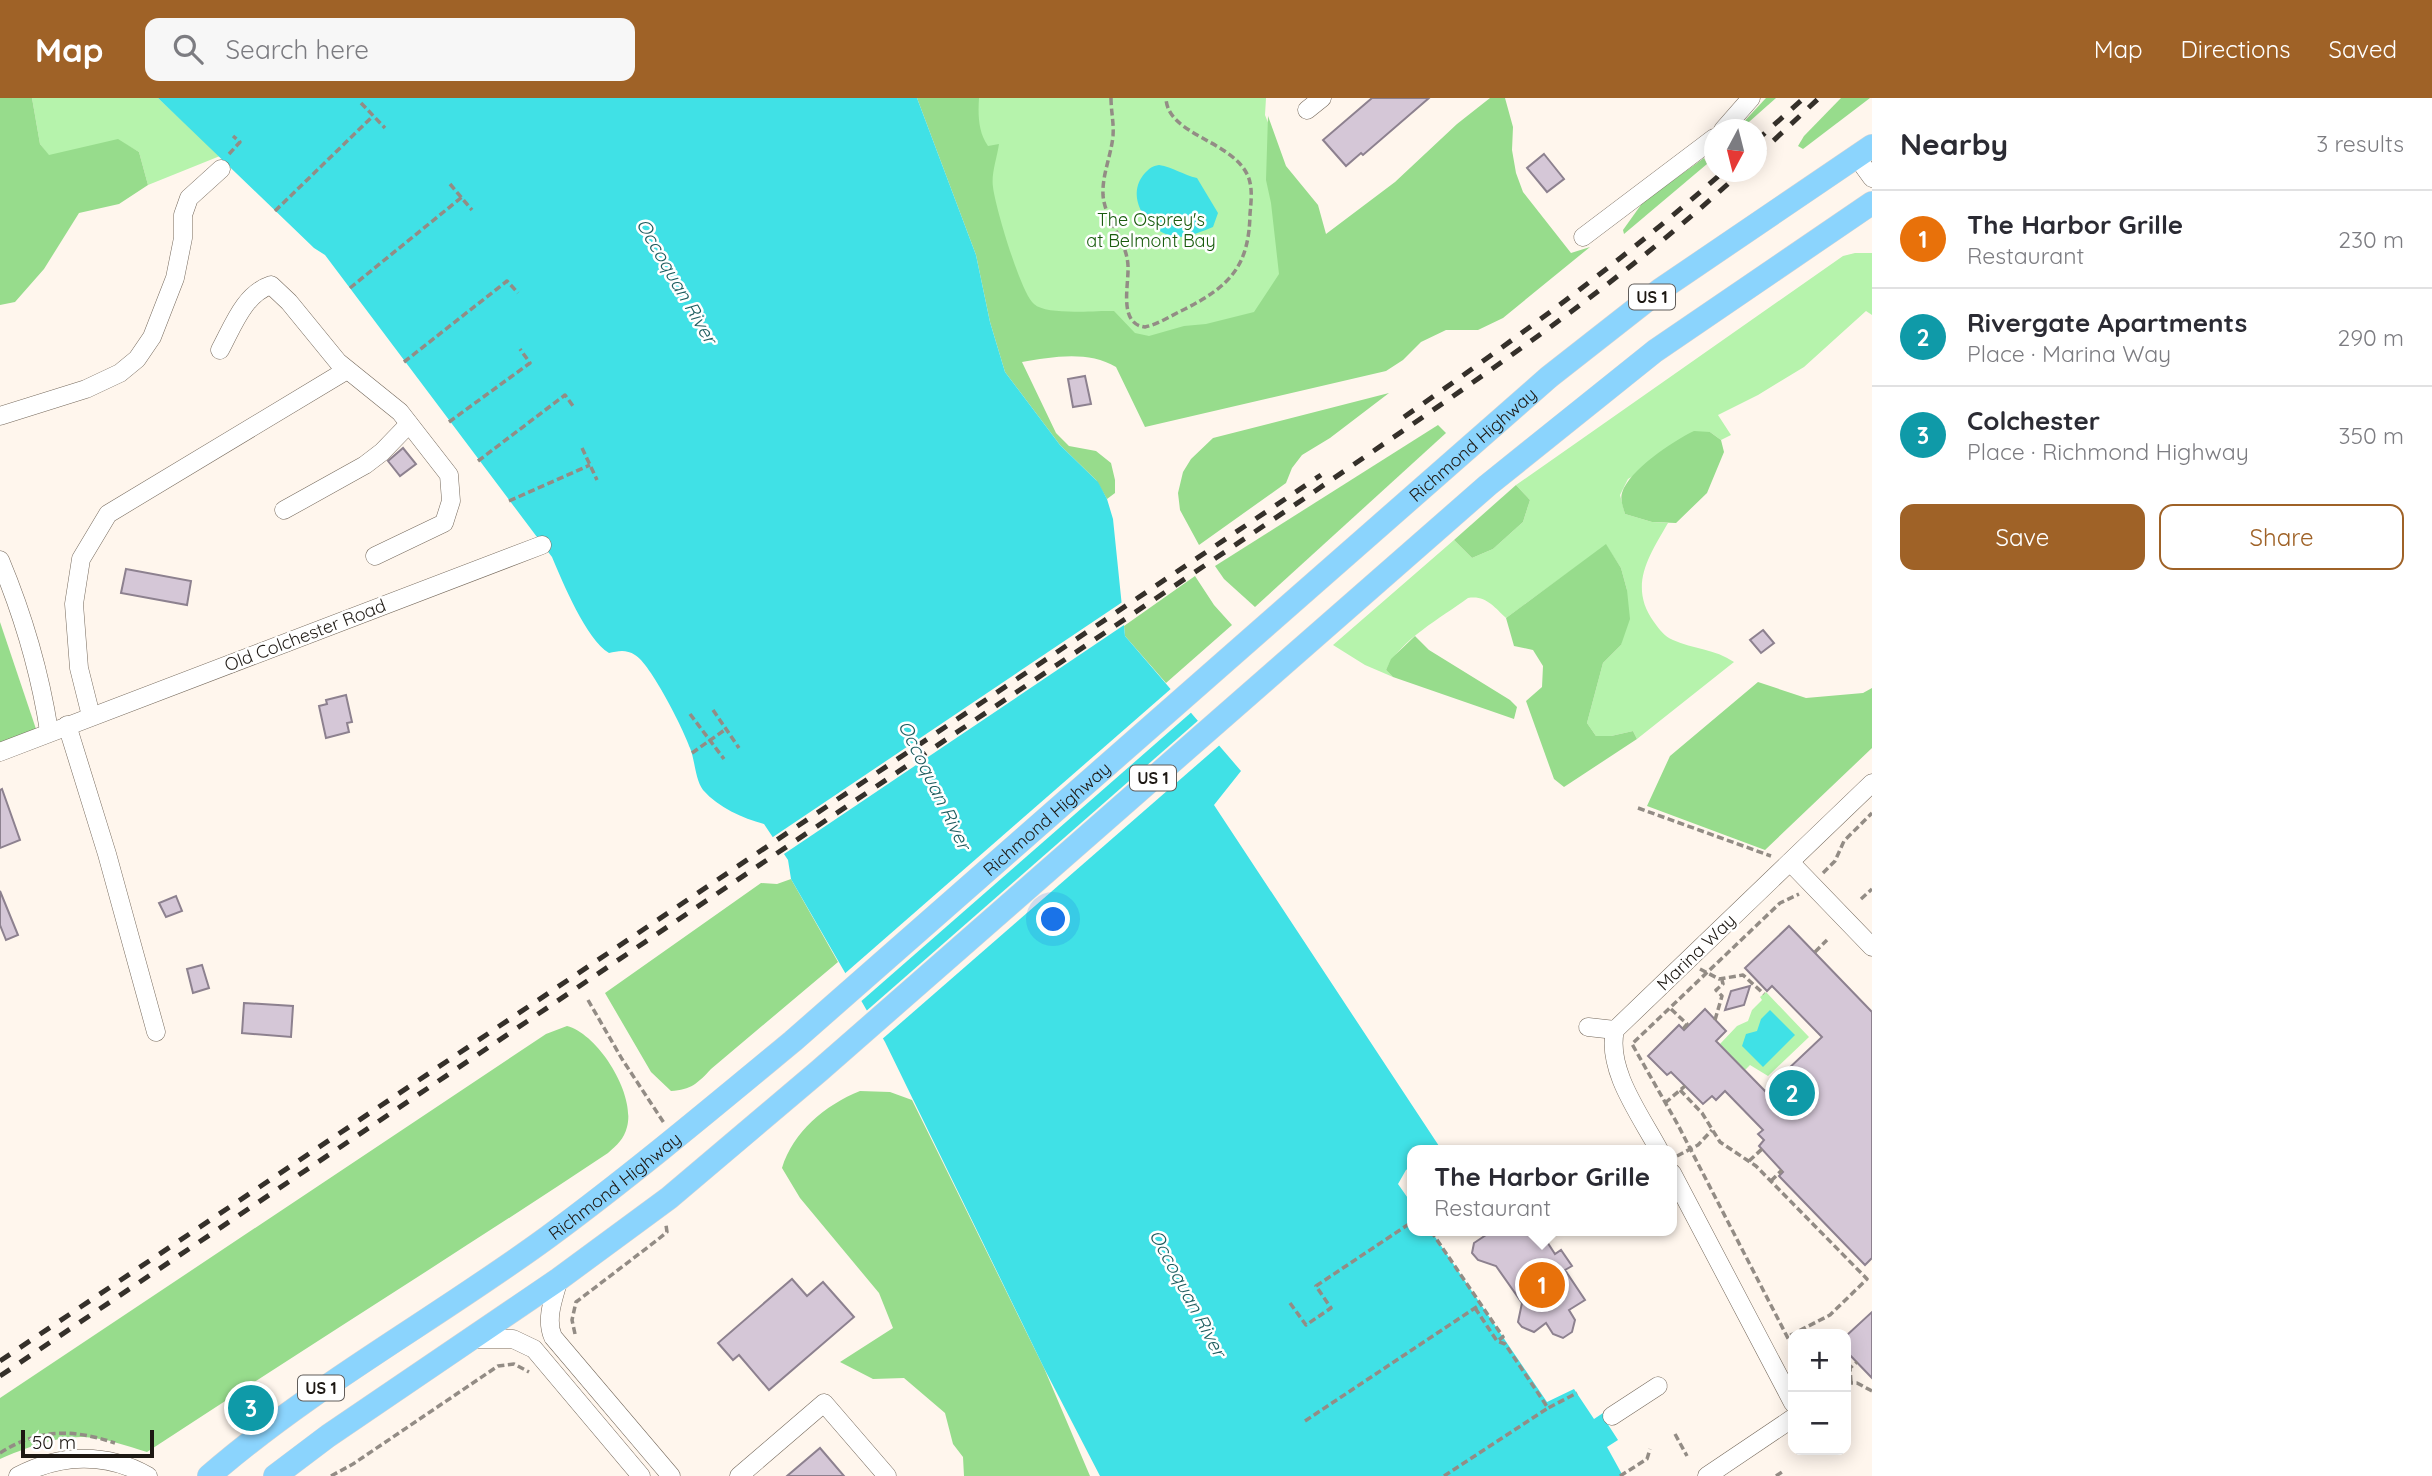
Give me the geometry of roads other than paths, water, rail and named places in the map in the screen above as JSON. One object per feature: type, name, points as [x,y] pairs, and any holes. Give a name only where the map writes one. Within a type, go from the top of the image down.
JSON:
[{"type":"main road","name":"Richmond Highway","points":[[209,1476],[318,1390],[546,1238],[674,1139],[793,1041],[1549,377],[1660,290],[1864,151]]},
{"type":"main road","name":"US 1","points":[[275,1476],[328,1436],[559,1279],[653,1210],[819,1071],[1488,485],[1655,351],[1872,204]]},
{"type":"street","points":[[1307,110],[1322,98]]},
{"type":"street","points":[[1733,119],[1751,98]]},
{"type":"street","points":[[1583,237],[1704,146]]},
{"type":"street","points":[[1864,151],[1872,178]]},
{"type":"street","points":[[0,416],[86,389],[120,373],[137,359],[152,337],[175,278],[183,238],[183,215],[189,198],[222,165]]},
{"type":"street","points":[[220,350],[244,307],[258,289],[271,285],[289,302],[338,362],[400,412],[449,475],[451,501],[444,523],[375,556]]},
{"type":"street","points":[[91,716],[79,668],[74,604],[81,558],[108,514],[347,370]]},
{"type":"street","points":[[284,510],[365,465],[409,424]]},
{"type":"street","name":"Old Colchester Road","points":[[0,752],[49,731],[542,545]]},
{"type":"street","points":[[0,560],[43,691],[49,731]]},
{"type":"street","points":[[67,725],[107,854],[156,1032]]},
{"type":"street","name":"Marina Way","points":[[1615,1030],[1872,783]]},
{"type":"street","points":[[1790,862],[1872,947]]},
{"type":"street","points":[[1588,1027],[1615,1030],[1613,1057],[1619,1074],[1656,1145]]},
{"type":"street","points":[[1677,1184],[1788,1394]]},
{"type":"street","points":[[559,1279],[550,1317],[553,1337],[671,1476]]},
{"type":"street","points":[[473,1339],[513,1339],[534,1349],[641,1476]]},
{"type":"street","points":[[1612,1416],[1658,1386]]},
{"type":"street","points":[[739,1476],[824,1403],[887,1476]]},
{"type":"street","points":[[1707,1476],[1788,1421]]},
{"type":"street","points":[[18,1476],[56,1461],[84,1458],[118,1463],[149,1476]]},
{"type":"water","name":"Occoquan River","points":[[158,98],[917,98],[976,255],[990,322],[1005,372],[1060,445],[1098,482],[1107,499],[1113,519],[1125,636],[1241,771],[1214,805],[1438,1145],[1407,1145],[1407,1169],[1398,1184],[1407,1197],[1407,1236],[1434,1236],[1547,1402],[1574,1389],[1594,1419],[1609,1409],[1607,1423],[1618,1440],[1607,1447],[1623,1476],[1100,1476],[1044,1368],[885,1042],[791,879],[788,860],[764,824],[731,812],[703,790],[687,739],[649,670],[632,653],[609,653],[592,636],[576,610],[552,557],[325,255],[314,248]]},
{"type":"water","points":[[1159,165],[1197,178],[1218,213],[1213,227],[1176,237],[1157,229],[1149,221],[1138,203],[1137,193],[1139,182],[1145,173]]},
{"type":"water","points":[[1770,1010],[1795,1035],[1763,1067],[1742,1046],[1746,1034],[1757,1031],[1761,1019]]},
{"type":"railway","points":[[1767,131],[1804,98]]},
{"type":"railway","points":[[1767,147],[1819,98]]},
{"type":"railway","points":[[1404,417],[1567,299],[1711,182]]},
{"type":"railway","points":[[0,1376],[1417,421],[1584,302],[1730,182]]},
{"type":"railway","points":[[0,1361],[1321,475]]},
{"type":"place","name":"Rivergate Apartments","points":[[1792,1093]]},
{"type":"place","name":"The Harbor Grille","points":[[1542,1285]]},
{"type":"place","name":"Colchester","points":[[251,1408]]},
{"type":"park label","name":"The Osprey's at Belmont Bay","points":[[1151,229]]}]
